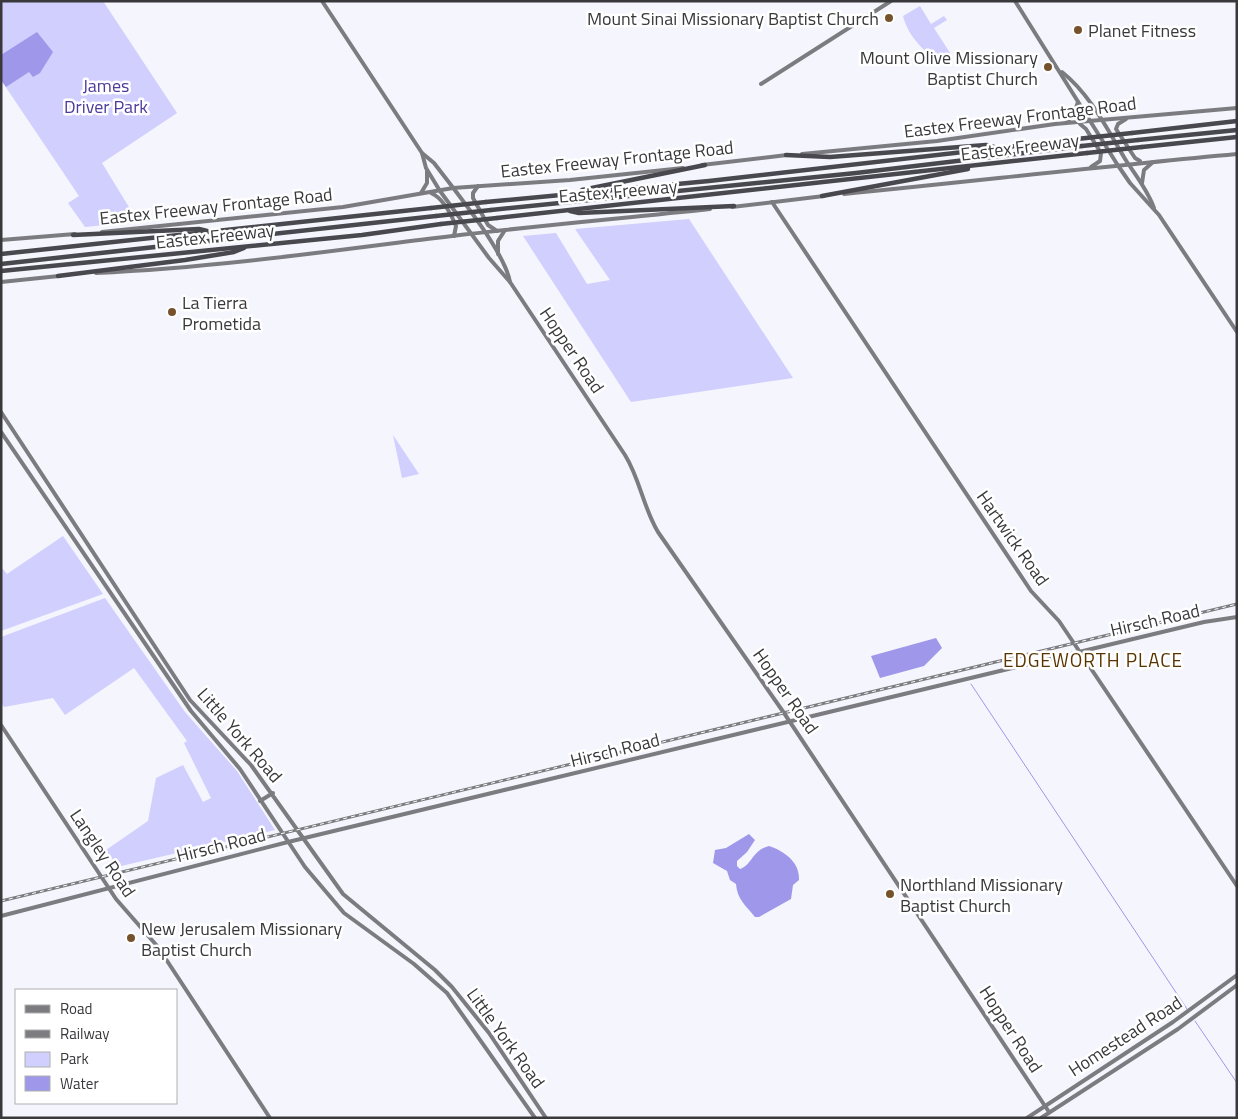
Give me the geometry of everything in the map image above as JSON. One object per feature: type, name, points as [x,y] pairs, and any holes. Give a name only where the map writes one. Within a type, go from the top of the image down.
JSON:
[{"type":"highway","name":"Eastex Freeway","points":[[1,254],[538,198],[1237,121]]},
{"type":"highway","points":[[1,264],[491,210],[856,173],[1237,130]]},
{"type":"highway","name":"Eastex Freeway","points":[[1,271],[248,246],[1237,137]]},
{"type":"highway","points":[[786,155],[830,156],[986,145],[998,148]]},
{"type":"highway","points":[[538,198],[706,165]]},
{"type":"highway","points":[[822,196],[962,171],[977,166]]},
{"type":"highway","points":[[564,210],[579,213],[734,206]]},
{"type":"highway","points":[[73,235],[199,229],[211,232]]},
{"type":"highway","points":[[58,276],[234,252],[248,246]]},
{"type":"main road","name":"Hopper Road","points":[[322,1],[422,153],[434,163],[484,232],[504,264],[510,282]]},
{"type":"main road","points":[[761,84],[891,1]]},
{"type":"main road","points":[[1015,1],[1060,70],[1117,164],[1130,183],[1155,210],[1237,332]]},
{"type":"main road","points":[[1060,70],[1078,86],[1142,182],[1155,210]]},
{"type":"main road","points":[[1071,91],[1078,86]]},
{"type":"main road","points":[[1065,124],[1074,114],[1078,102]]},
{"type":"main road","name":"Eastex Freeway Frontage Road","points":[[1,240],[73,235],[343,206],[453,188],[570,180],[786,155],[905,144],[1065,124],[1237,108]]},
{"type":"main road","points":[[1131,118],[1118,124],[1116,129],[1135,158],[1142,162]]},
{"type":"main road","points":[[1078,123],[1086,129],[1101,153],[1100,161],[1089,168]]},
{"type":"main road","name":"Hopper Road","points":[[422,153],[427,171],[440,191],[488,258],[510,282],[632,466],[647,512],[658,532],[790,722],[1049,1112]]},
{"type":"main road","points":[[1,282],[58,276],[148,271],[378,246],[484,232],[822,196],[978,182],[1117,164],[1237,154]]},
{"type":"main road","points":[[1142,182],[1144,170],[1155,161]]},
{"type":"main road","points":[[420,193],[427,184],[427,171]]},
{"type":"main road","points":[[1130,183],[1142,182]]},
{"type":"main road","points":[[478,186],[473,193],[473,198],[488,225],[498,231]]},
{"type":"main road","points":[[427,192],[438,196],[451,215],[456,226],[454,236]]},
{"type":"main road","name":"Hartwick Road","points":[[772,202],[1031,590],[1059,621],[1237,886]]},
{"type":"main road","points":[[498,254],[498,242],[505,230]]},
{"type":"main road","name":"Little York Road","points":[[1,412],[62,501],[190,700],[251,765],[273,793],[302,839],[343,894],[435,970],[480,1021],[546,1118]]},
{"type":"main road","name":"Little York Road","points":[[1,432],[191,712],[240,769],[317,882],[344,913],[428,975],[457,1004],[535,1118]]},
{"type":"main road","points":[[52,507],[62,501]]},
{"type":"main road","name":"Hirsch Road","points":[[1,916],[288,842],[1204,622],[1237,617]]},
{"type":"main road","name":"Langley Road","points":[[1,725],[109,889],[158,947],[270,1118]]},
{"type":"main road","points":[[260,801],[273,793]]},
{"type":"main road","name":"Homestead Road","points":[[1027,1118],[1173,1022],[1237,975]]},
{"type":"main road","name":"Homestead Road","points":[[1040,1118],[1178,1029],[1237,985]]},
{"type":"main road","points":[[472,1026],[480,1021]]},
{"type":"main road","points":[[1173,1022],[1178,1029]]},
{"type":"main road","points":[[490,1051],[498,1046]]},
{"type":"main road","points":[[1096,1072],[1102,1079]]},
{"type":"green space","name":"James Driver Park","points":[[1,1],[103,1],[177,113],[102,163],[138,222],[85,227],[68,203],[79,196],[1,80]]},
{"type":"green space","points":[[920,6],[931,24],[944,16],[947,20],[934,28],[952,56],[938,65],[913,37],[903,16]]},
{"type":"green space","points":[[689,219],[793,378],[631,402],[523,236],[556,233],[587,284],[610,280],[575,229]]},
{"type":"green space","points":[[393,435],[419,474],[402,478]]},
{"type":"green space","points":[[63,536],[103,594],[1,631],[1,567],[7,574]]},
{"type":"green space","points":[[105,598],[185,712],[237,771],[275,830],[117,867],[106,850],[148,821],[156,778],[183,765],[203,802],[211,798],[184,743],[187,741],[134,668],[65,715],[53,698],[4,707],[1,703],[1,637]]},
{"type":"water","points":[[37,32],[53,52],[40,73],[33,77],[29,72],[6,87],[1,80],[1,55]]},
{"type":"water","points":[[936,638],[942,648],[924,666],[880,678],[871,656]]},
{"type":"water","points":[[749,834],[755,840],[747,852],[737,861],[737,866],[740,869],[759,851],[769,846],[790,858],[799,874],[799,880],[793,885],[791,899],[759,917],[755,917],[742,902],[736,884],[730,880],[727,871],[713,863],[715,850],[726,848]]},
{"type":"waterway","points":[[971,684],[1187,1009]]},
{"type":"waterway","points":[[1195,1021],[1237,1083]]},
{"type":"railway","points":[[1,901],[1237,604]]},
{"type":"place","name":"Mount Sinai Missionary Baptist Church","points":[[889,18]]},
{"type":"place","name":"Planet Fitness","points":[[1078,30]]},
{"type":"place","name":"Mount Olive Missionary Baptist Church","points":[[1048,67]]},
{"type":"place","name":"La Tierra Prometida","points":[[172,312]]},
{"type":"place","name":"Northland Missionary Baptist Church","points":[[890,894]]},
{"type":"place","name":"New Jerusalem Missionary Baptist Church","points":[[131,938]]},
{"type":"district","name":"EDGEWORTH PLACE","points":[[1093,659]]}]
